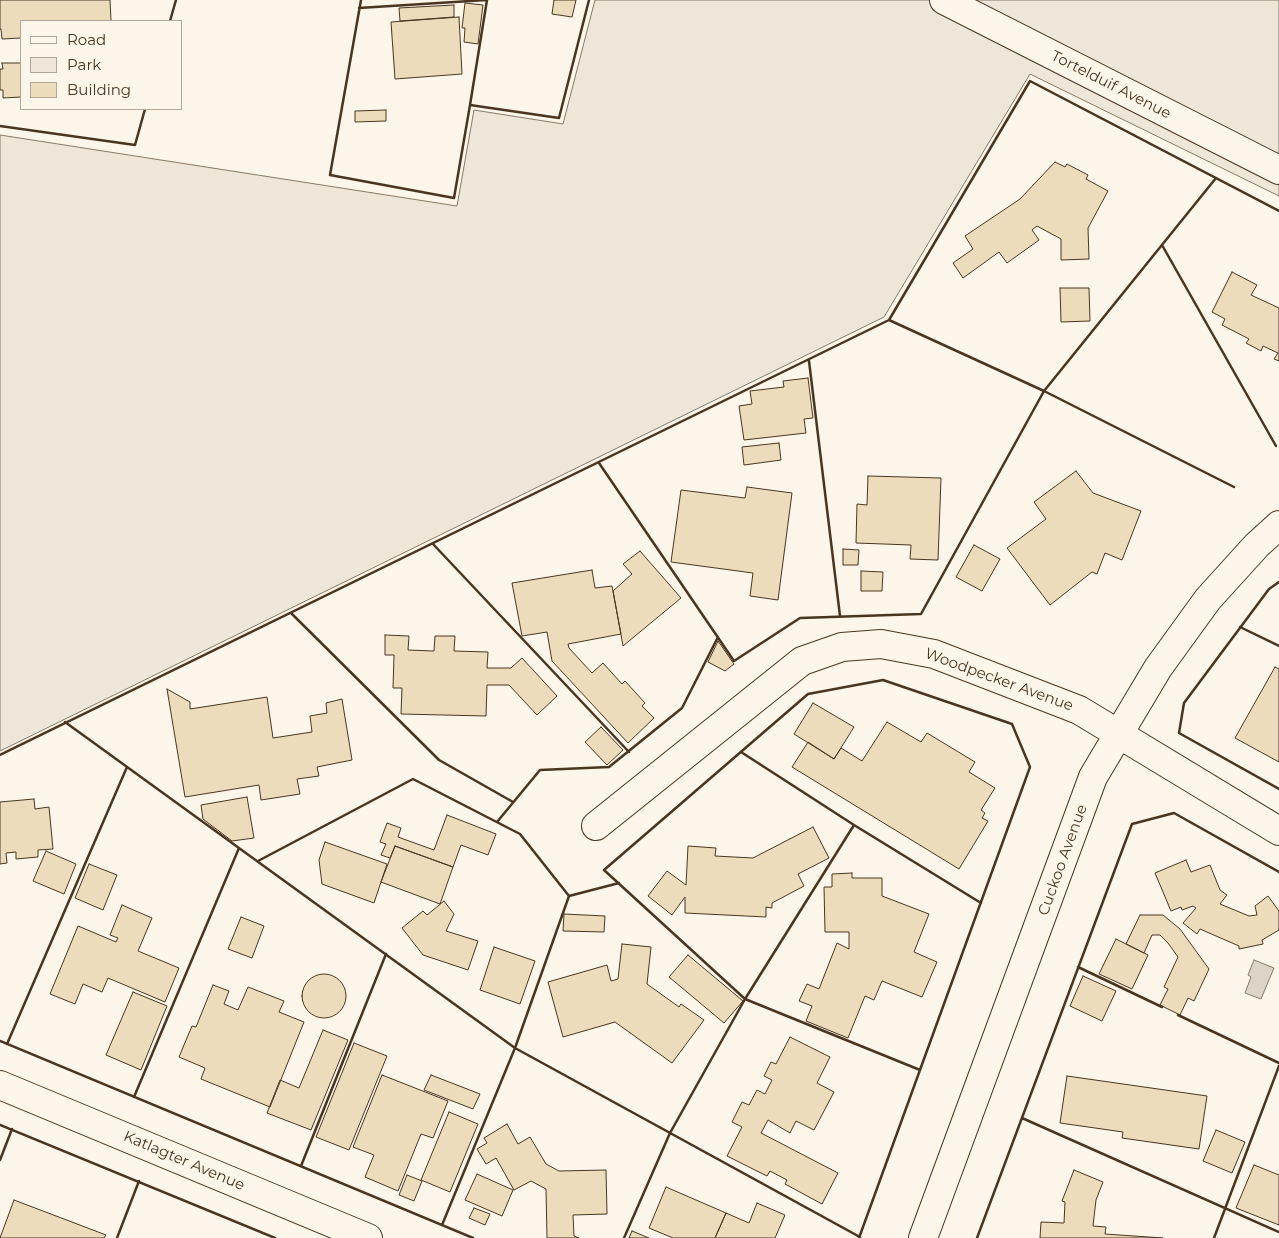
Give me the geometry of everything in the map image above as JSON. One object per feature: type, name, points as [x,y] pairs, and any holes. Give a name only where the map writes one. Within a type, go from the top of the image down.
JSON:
[{"type":"street","name":"Tortelduif Avenue","points":[[944,0],[1279,170]]},
{"type":"street","name":"Cuckoo Avenue","points":[[923,1238],[1094,777],[1158,668],[1208,599],[1256,545],[1279,525]]},
{"type":"street","name":"Woodpecker Avenue","points":[[596,826],[802,661],[842,647],[881,644],[934,654],[1079,710],[1279,831]]},
{"type":"street","name":"Katlagter Avenue","points":[[0,1085],[368,1238]]},
{"type":"green space","points":[[595,0],[1279,0],[1279,196],[1030,74],[884,317],[0,751],[0,135],[457,206],[474,110],[563,124]]},
{"type":"shaded area","points":[[1254,960],[1274,968],[1261,999],[1245,993],[1251,977],[1248,975]]},
{"type":"building","points":[[0,0],[110,0],[111,20],[20,20],[20,38],[2,39]]},
{"type":"building","points":[[554,0],[576,0],[572,17],[552,14]]},
{"type":"building","points":[[465,3],[483,5],[478,44],[464,42],[465,28],[462,28]]},
{"type":"building","points":[[454,5],[454,17],[400,21],[399,8]]},
{"type":"building","points":[[459,17],[462,74],[395,79],[391,22]]},
{"type":"building","points":[[2,63],[20,63],[20,97],[3,98],[3,90],[0,90],[0,69],[3,69]]},
{"type":"building","points":[[386,110],[386,121],[355,122],[355,111]]},
{"type":"building","points":[[1055,162],[1065,167],[1067,164],[1088,175],[1086,179],[1108,191],[1088,228],[1089,259],[1061,260],[1061,239],[1037,226],[1032,230],[1039,240],[1007,263],[999,252],[963,278],[953,263],[973,249],[965,236],[1020,199]]},
{"type":"building","points":[[1232,272],[1257,285],[1251,295],[1279,308],[1279,361],[1274,359],[1278,353],[1263,346],[1261,351],[1246,343],[1249,339],[1222,325],[1225,319],[1212,312]]},
{"type":"building","points":[[1060,288],[1089,288],[1090,321],[1061,322]]},
{"type":"building","points":[[808,378],[813,418],[804,419],[806,433],[744,440],[739,406],[752,404],[750,391],[784,387],[783,381]]},
{"type":"building","points":[[779,443],[781,460],[744,465],[742,447]]},
{"type":"building","points":[[1076,471],[1093,493],[1141,511],[1122,560],[1105,553],[1097,574],[1092,572],[1050,605],[1007,548],[1046,519],[1034,502]]},
{"type":"building","points":[[868,476],[941,478],[938,560],[910,559],[911,545],[856,543],[857,504],[867,505]]},
{"type":"building","points":[[747,487],[792,493],[778,600],[750,596],[753,573],[671,562],[681,490],[745,498]]},
{"type":"building","points":[[974,545],[1000,559],[982,591],[956,577]]},
{"type":"building","points":[[843,549],[859,550],[858,565],[843,565]]},
{"type":"building","points":[[640,551],[681,598],[623,646],[613,591],[632,574],[623,564]]},
{"type":"building","points":[[592,570],[595,588],[612,586],[621,634],[568,644],[569,648],[592,673],[603,663],[622,684],[625,681],[645,703],[642,706],[654,718],[628,743],[552,661],[547,632],[522,636],[512,583]]},
{"type":"building","points":[[861,571],[883,572],[882,591],[861,591]]},
{"type":"building","points":[[385,635],[409,636],[408,650],[434,651],[435,636],[455,636],[454,651],[488,652],[487,668],[511,668],[522,658],[557,696],[537,715],[509,685],[487,685],[486,716],[401,714],[402,688],[393,688],[394,655],[385,655]]},
{"type":"building","points":[[718,641],[734,664],[725,671],[708,662]]},
{"type":"building","points":[[1275,667],[1279,669],[1279,762],[1235,738]]},
{"type":"building","points":[[167,689],[190,702],[190,709],[267,697],[273,738],[312,732],[310,716],[327,713],[326,703],[342,699],[352,760],[317,767],[319,776],[297,779],[300,794],[261,800],[259,785],[185,797]]},
{"type":"building","points":[[813,703],[854,727],[834,759],[794,734]]},
{"type":"building","points":[[887,722],[921,742],[927,733],[975,762],[969,772],[995,788],[981,810],[985,813],[982,818],[988,821],[959,869],[792,767],[808,742],[834,759],[841,748],[862,761]]},
{"type":"building","points":[[601,727],[623,750],[607,765],[585,742]]},
{"type":"building","points":[[247,797],[254,838],[232,841],[203,819],[201,805]]},
{"type":"building","points":[[34,799],[35,809],[49,807],[53,849],[38,850],[38,857],[16,859],[16,852],[6,853],[7,863],[0,864],[0,802]]},
{"type":"building","points":[[447,815],[496,834],[488,855],[461,845],[453,867],[395,846],[390,858],[381,855],[386,844],[380,842],[387,823],[401,828],[398,837],[434,850]]},
{"type":"building","points":[[813,827],[829,858],[798,874],[804,886],[772,903],[772,908],[766,907],[766,917],[685,913],[685,897],[672,915],[648,896],[667,871],[686,885],[688,846],[716,848],[715,856],[753,858]]},
{"type":"building","points":[[325,842],[387,864],[374,903],[322,884],[319,860]]},
{"type":"building","points":[[395,846],[453,867],[440,904],[381,882]]},
{"type":"building","points":[[46,851],[76,864],[64,894],[33,881]]},
{"type":"building","points":[[1186,860],[1191,872],[1210,865],[1220,890],[1227,895],[1220,904],[1249,916],[1257,915],[1255,906],[1268,896],[1279,911],[1279,930],[1262,940],[1263,944],[1239,949],[1239,946],[1200,929],[1197,934],[1183,923],[1196,908],[1193,906],[1182,910],[1181,907],[1171,911],[1155,873]]},
{"type":"building","points":[[89,864],[117,875],[103,910],[75,898]]},
{"type":"building","points":[[852,873],[852,878],[882,878],[882,896],[929,914],[914,952],[937,962],[922,997],[882,981],[874,1000],[865,996],[848,1038],[806,1021],[812,1006],[799,1001],[807,984],[819,989],[837,943],[849,949],[849,932],[825,932],[824,887],[832,887],[832,874]]},
{"type":"building","points":[[444,901],[454,914],[446,931],[478,941],[468,970],[423,955],[402,928],[423,911],[427,915]]},
{"type":"building","points":[[122,905],[152,918],[138,951],[179,968],[165,1002],[108,978],[102,992],[83,984],[75,1004],[50,994],[78,926],[116,942],[118,938],[110,935]]},
{"type":"building","points":[[564,914],[605,916],[604,932],[563,931]]},
{"type":"building","points":[[1140,915],[1163,915],[1180,929],[1209,969],[1194,1001],[1188,998],[1180,1015],[1160,1005],[1168,989],[1164,987],[1178,957],[1168,943],[1160,935],[1152,935],[1144,953],[1126,944]]},
{"type":"building","points":[[241,917],[264,926],[252,958],[228,949]]},
{"type":"building","points":[[1116,939],[1148,955],[1132,989],[1099,974]]},
{"type":"building","points":[[622,944],[651,947],[647,984],[679,1007],[681,1004],[704,1020],[672,1063],[615,1022],[563,1037],[548,982],[607,965],[611,981],[618,979]]},
{"type":"building","points":[[494,947],[535,961],[520,1004],[480,990]]},
{"type":"building","points":[[688,955],[743,1001],[724,1023],[669,977]]},
{"type":"building","points":[[320,974],[328,974],[340,980],[346,996],[340,1012],[328,1018],[320,1018],[308,1012],[302,1000],[302,992],[308,980]]},
{"type":"building","points":[[1083,976],[1116,991],[1102,1021],[1070,1006]]},
{"type":"building","points":[[213,985],[229,991],[224,1004],[238,1010],[248,987],[284,1001],[279,1012],[304,1022],[270,1107],[201,1079],[205,1068],[179,1057],[192,1026],[196,1027]]},
{"type":"building","points":[[133,992],[167,1006],[141,1070],[106,1055]]},
{"type":"building","points":[[323,1030],[348,1040],[311,1130],[267,1113],[280,1080],[299,1088]]},
{"type":"building","points":[[790,1037],[830,1057],[817,1083],[834,1092],[814,1130],[796,1121],[790,1133],[768,1120],[761,1133],[838,1173],[822,1204],[785,1184],[787,1180],[770,1171],[767,1176],[727,1156],[742,1127],[732,1122],[742,1102],[749,1105],[757,1090],[765,1094],[772,1080],[764,1076],[771,1062],[776,1064]]},
{"type":"building","points":[[354,1043],[387,1056],[349,1150],[316,1137]]},
{"type":"building","points":[[382,1075],[448,1101],[433,1138],[421,1134],[398,1191],[365,1177],[374,1155],[353,1147]]},
{"type":"building","points":[[431,1075],[480,1094],[473,1109],[424,1090]]},
{"type":"building","points":[[1067,1076],[1207,1096],[1199,1149],[1122,1138],[1123,1132],[1060,1123]]},
{"type":"building","points":[[449,1112],[478,1124],[450,1192],[421,1180]]},
{"type":"building","points":[[507,1124],[518,1144],[530,1137],[546,1164],[559,1171],[606,1170],[607,1214],[573,1215],[574,1236],[579,1238],[547,1238],[546,1189],[531,1181],[514,1190],[496,1158],[486,1164],[477,1149],[487,1143],[484,1138]]},
{"type":"building","points":[[1216,1130],[1245,1142],[1232,1173],[1203,1161]]},
{"type":"building","points":[[1254,1165],[1279,1175],[1279,1225],[1236,1208]]},
{"type":"building","points":[[1074,1170],[1103,1182],[1096,1200],[1093,1226],[1106,1227],[1105,1234],[1163,1238],[1040,1238],[1041,1222],[1064,1223],[1065,1202],[1062,1201]]},
{"type":"building","points":[[477,1174],[513,1190],[502,1216],[465,1200]]},
{"type":"building","points":[[407,1175],[422,1181],[414,1201],[399,1195]]},
{"type":"building","points":[[666,1187],[726,1213],[715,1238],[673,1238],[649,1228]]},
{"type":"building","points":[[14,1200],[106,1235],[104,1238],[0,1238]]},
{"type":"building","points":[[757,1203],[785,1215],[775,1238],[715,1238],[726,1213],[749,1223]]},
{"type":"building","points":[[474,1208],[490,1214],[485,1225],[469,1218]]},
{"type":"building","points":[[632,1231],[649,1238],[629,1238]]},
{"type":"wall","points":[[170,20],[176,0]]},
{"type":"wall","points":[[361,0],[330,175],[454,198],[470,105],[559,118],[589,0]]},
{"type":"wall","points":[[359,8],[486,0]]},
{"type":"wall","points":[[470,105],[487,0]]},
{"type":"wall","points":[[0,755],[889,320],[1030,81],[1279,211]]},
{"type":"wall","points":[[0,126],[135,145],[145,110]]},
{"type":"wall","points":[[599,463],[734,661],[800,618],[921,614],[1044,391],[1216,178]]},
{"type":"wall","points":[[1162,245],[1276,446]]},
{"type":"wall","points":[[889,320],[1044,391],[1234,487]]},
{"type":"wall","points":[[809,361],[840,616]]},
{"type":"wall","points":[[433,544],[629,752]]},
{"type":"wall","points":[[1279,582],[1269,589],[1184,703],[1179,733],[1279,789]]},
{"type":"wall","points":[[291,613],[439,760],[513,802]]},
{"type":"wall","points":[[1240,627],[1279,646]]},
{"type":"wall","points":[[497,822],[540,770],[609,767],[682,708],[718,637]]},
{"type":"wall","points":[[859,1238],[1030,767],[1012,724],[883,680],[808,694],[604,870],[745,999],[920,1070]]},
{"type":"wall","points":[[65,722],[515,1048],[860,1237]]},
{"type":"wall","points":[[741,752],[854,825],[981,903]]},
{"type":"wall","points":[[7,1044],[127,767]]},
{"type":"wall","points":[[258,861],[413,779],[520,834],[569,896]]},
{"type":"wall","points":[[977,1238],[1132,824],[1174,813],[1279,872]]},
{"type":"wall","points":[[624,1238],[670,1133],[745,999],[854,825]]},
{"type":"wall","points":[[134,1097],[239,848]]},
{"type":"wall","points":[[569,896],[619,883]]},
{"type":"wall","points":[[442,1225],[515,1048],[569,896]]},
{"type":"wall","points":[[301,1166],[386,954]]},
{"type":"wall","points":[[1078,967],[1162,1007]]},
{"type":"wall","points":[[1178,1015],[1279,1063]]},
{"type":"wall","points":[[0,1041],[473,1238]]},
{"type":"wall","points":[[1214,1238],[1279,1066]]},
{"type":"wall","points":[[1022,1118],[1279,1232]]},
{"type":"wall","points":[[0,1125],[275,1238]]},
{"type":"wall","points":[[0,1160],[12,1129]]},
{"type":"wall","points":[[117,1238],[139,1181]]}]
